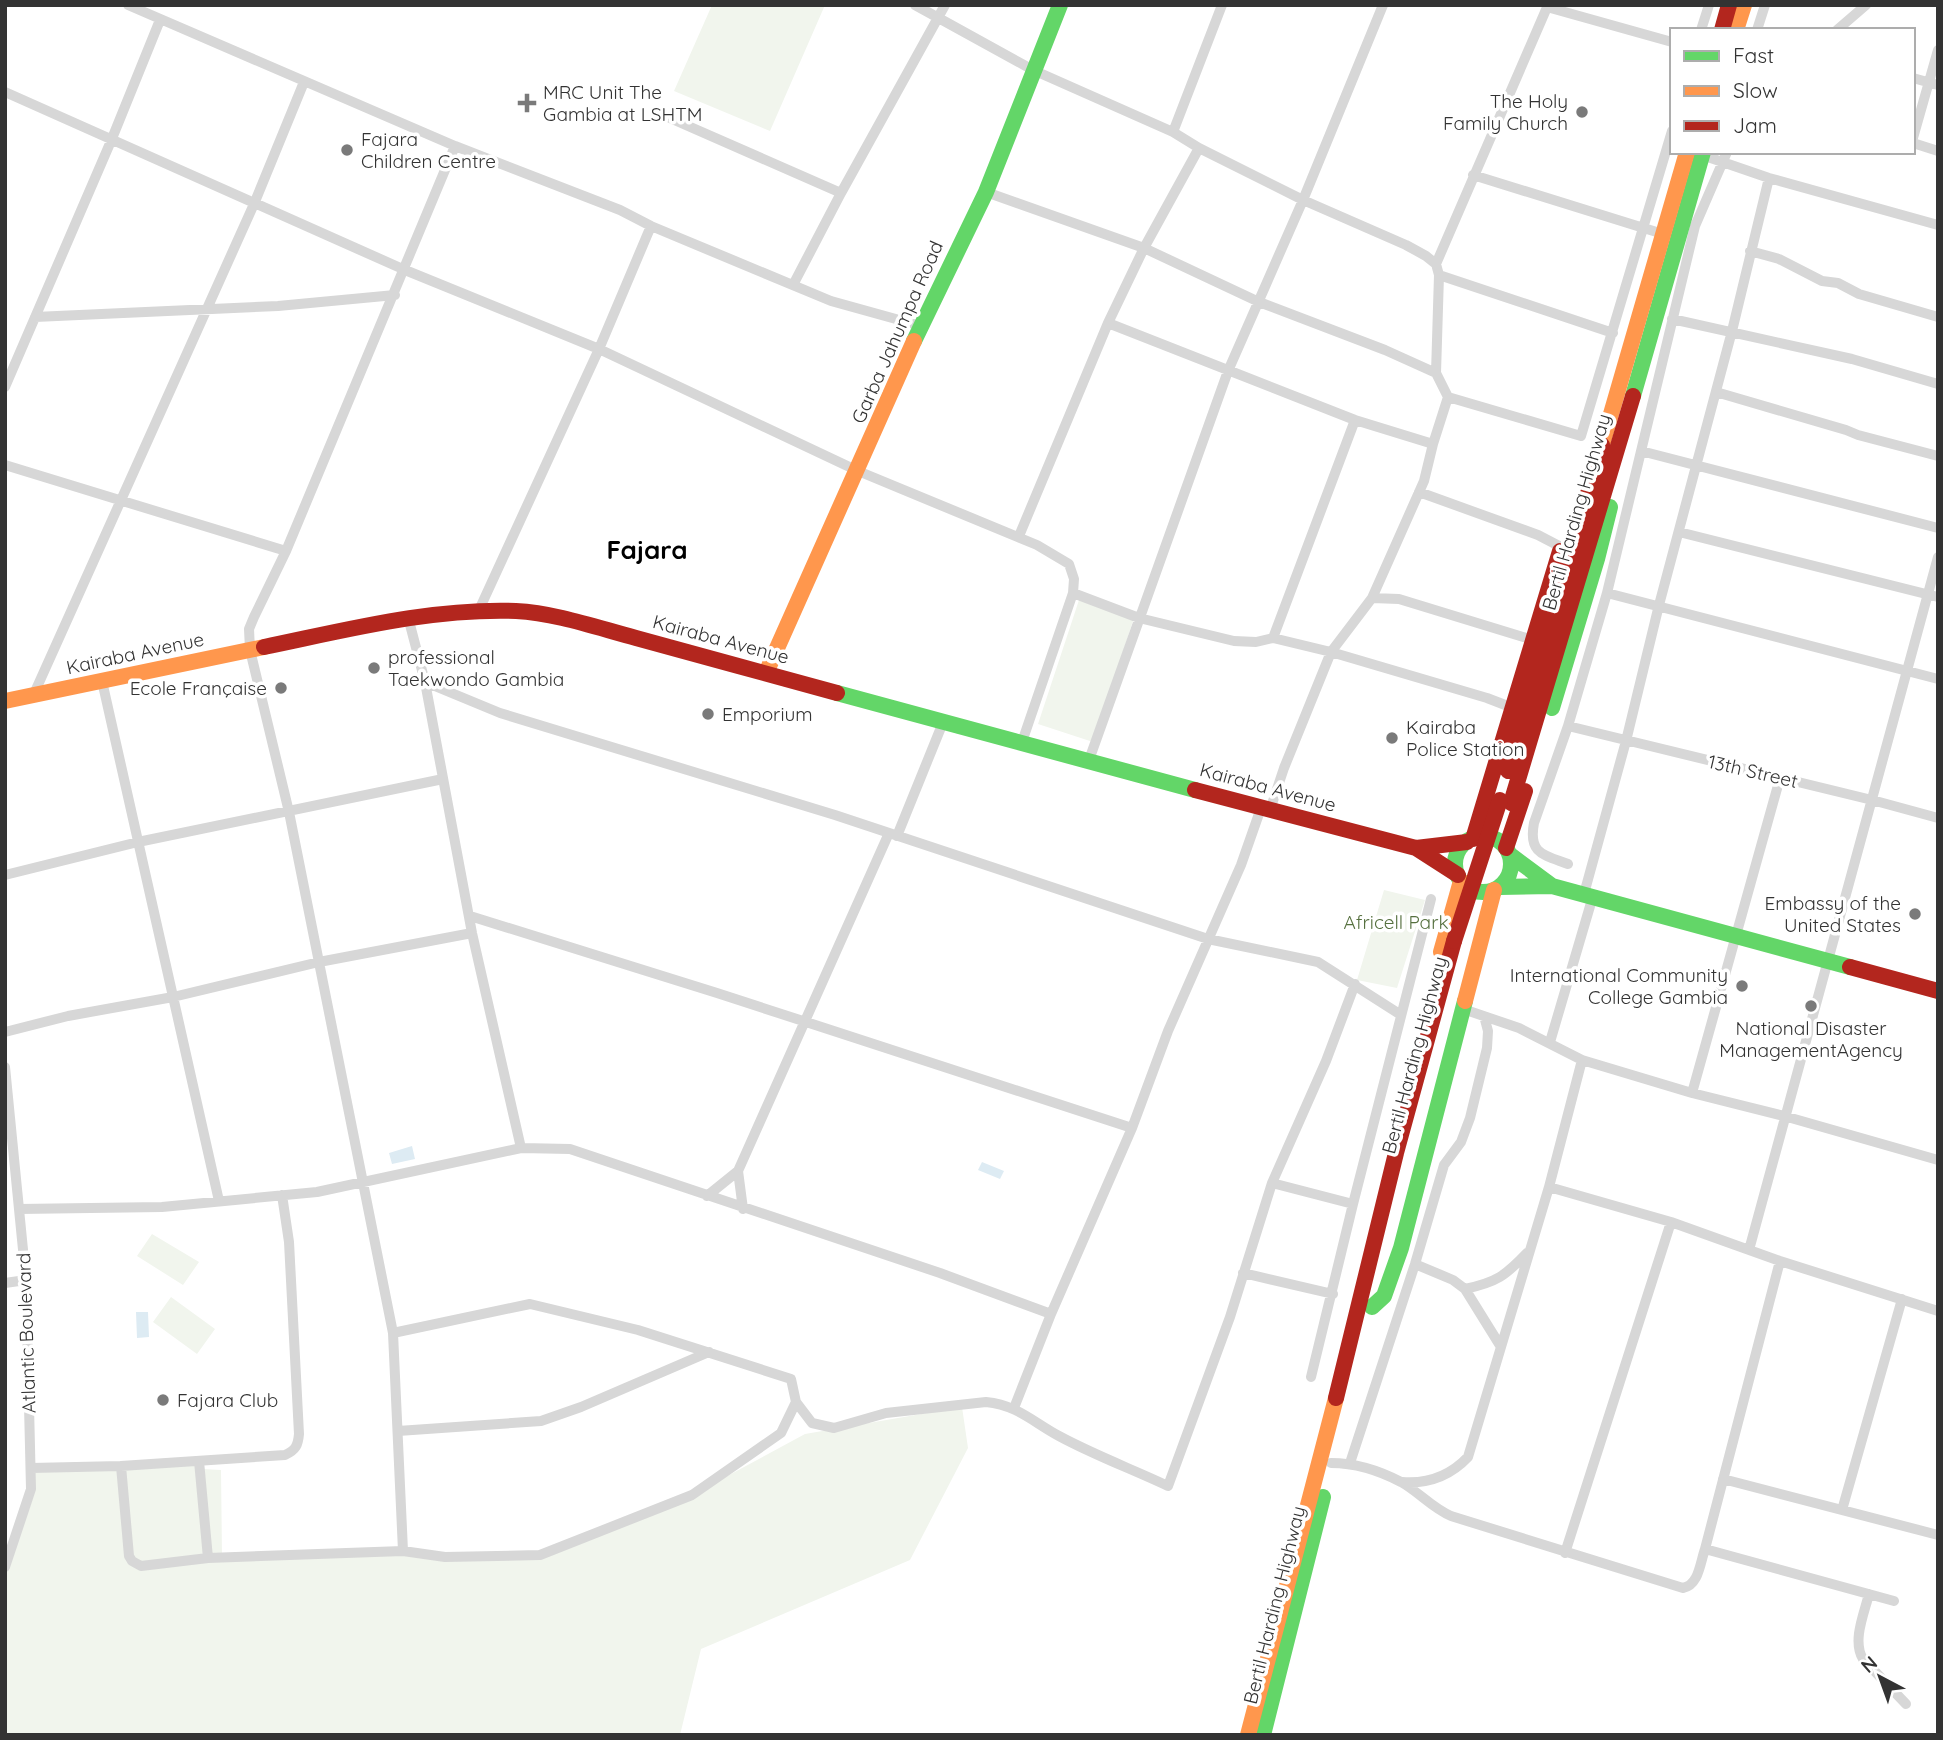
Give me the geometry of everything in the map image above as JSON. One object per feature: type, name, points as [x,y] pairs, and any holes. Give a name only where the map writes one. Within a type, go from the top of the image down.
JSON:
[{"type":"main road","name":"Garba Jahumpa Road","points":[[766,673],[921,326],[986,192],[1060,5]]},
{"type":"main road","points":[[1723,28],[1729,5]]},
{"type":"main road","points":[[1738,28],[1744,5]]},
{"type":"main road","name":"Bertil Harding Highway","points":[[1610,444],[1663,234],[1697,154]]},
{"type":"main road","name":"Bertil Harding Highway","points":[[1263,1735],[1331,1462],[1371,1283],[1442,1024],[1511,803],[1601,474],[1697,154]]},
{"type":"main road","points":[[1610,444],[1620,456],[1619,473],[1597,559],[1508,851],[1510,872],[1497,889],[1401,1248],[1384,1296],[1366,1305],[1359,1278],[1364,1244],[1459,878],[1457,857],[1470,840],[1561,547],[1590,464],[1610,444]]},
{"type":"main road","name":"Kairaba Avenue","points":[[5,701],[408,617],[479,610],[519,611],[554,617],[944,720],[1416,848]]},
{"type":"main road","points":[[1416,848],[1491,838],[1552,886]]},
{"type":"main road","points":[[1416,848],[1476,891],[1552,886],[1938,991]]},
{"type":"main road","name":"Bertil Harding Highway","points":[[1248,1735],[1366,1305]]},
{"type":"street","points":[[128,5],[455,146],[620,210],[651,226],[831,301],[921,326]]},
{"type":"street","points":[[915,5],[1033,70],[1173,132],[1199,148],[1303,200],[1406,245],[1426,256],[1438,270],[1613,333]]},
{"type":"street","points":[[793,285],[945,5]]},
{"type":"street","points":[[1173,132],[1222,5]]},
{"type":"street","points":[[1089,760],[1228,371],[1303,200],[1383,5]]},
{"type":"street","points":[[1703,28],[1709,5]]},
{"type":"street","points":[[1758,28],[1765,5]]},
{"type":"street","points":[[1840,28],[1866,5]]},
{"type":"street","points":[[1014,1408],[1051,1314],[1132,1128],[1168,1031],[1284,768],[1331,652],[1373,598],[1419,492],[1448,397],[1436,373],[1438,270],[1473,175],[1547,6],[1670,41]]},
{"type":"street","points":[[5,387],[160,20]]},
{"type":"street","points":[[1915,133],[1933,84],[1938,50]]},
{"type":"street","points":[[1915,79],[1933,84]]},
{"type":"street","points":[[33,696],[254,204],[304,82]]},
{"type":"street","points":[[5,92],[405,270],[598,349],[858,471],[1019,536],[1054,553],[1069,564],[1074,579],[1073,593],[1022,741]]},
{"type":"street","points":[[663,115],[841,193]]},
{"type":"street","points":[[1448,397],[1581,436],[1670,138]]},
{"type":"street","points":[[1915,144],[1938,151]]},
{"type":"street","points":[[403,1550],[393,1334],[289,812],[250,650],[249,629],[286,551],[455,146]]},
{"type":"street","points":[[1019,536],[1108,323],[1143,248],[1199,148]]},
{"type":"street","points":[[1704,154],[1725,157],[1769,178],[1938,225]]},
{"type":"street","points":[[1568,864],[1540,854],[1534,847],[1531,835],[1568,726],[1607,593],[1695,226],[1725,157]]},
{"type":"street","points":[[1473,175],[1663,234]]},
{"type":"street","points":[[1550,1042],[1769,178]]},
{"type":"street","points":[[986,192],[1143,248],[1259,302],[1385,350],[1436,373]]},
{"type":"street","points":[[479,610],[651,226]]},
{"type":"street","points":[[1750,251],[1779,259],[1822,281],[1838,283],[1859,295],[1938,317]]},
{"type":"street","points":[[35,317],[205,310],[394,295]]},
{"type":"street","points":[[1672,319],[1852,359],[1938,384]]},
{"type":"street","points":[[1108,323],[1355,420],[1433,444]]},
{"type":"street","points":[[1716,392],[1938,456]]},
{"type":"street","points":[[1273,638],[1355,420]]},
{"type":"street","points":[[1641,451],[1938,528]]},
{"type":"street","points":[[5,465],[286,551]]},
{"type":"street","points":[[1419,492],[1538,535],[1561,547]]},
{"type":"street","points":[[1679,532],[1933,596]]},
{"type":"street","points":[[1749,1250],[1906,671],[1933,596],[1938,557]]},
{"type":"street","points":[[1073,593],[1139,618],[1234,641],[1256,642],[1273,638],[1331,652],[1513,708]]},
{"type":"street","points":[[1607,593],[1938,679]]},
{"type":"street","points":[[1373,598],[1398,599],[1533,640]]},
{"type":"street","points":[[408,617],[425,682],[472,933],[521,1148]]},
{"type":"street","points":[[102,681],[219,1201]]},
{"type":"street","points":[[425,682],[500,713],[893,834],[1208,939],[1318,962],[1401,1015]]},
{"type":"street","points":[[707,1196],[738,1171],[803,1021],[893,834],[944,720]]},
{"type":"street","name":"13th Street","points":[[1568,726],[1938,818]]},
{"type":"street","points":[[1692,1093],[1780,778]]},
{"type":"street","points":[[5,875],[138,842],[443,779]]},
{"type":"street","points":[[1311,1377],[1431,899]]},
{"type":"street","points":[[470,916],[1132,1128]]},
{"type":"street","points":[[5,1032],[68,1016],[173,997],[319,962],[472,933]]},
{"type":"street","points":[[393,1334],[530,1304],[638,1329],[791,1379],[796,1402],[812,1423],[834,1428],[886,1413],[986,1402],[1014,1408],[1059,1436],[1168,1486],[1272,1183],[1326,1061],[1356,984]]},
{"type":"street","points":[[1463,1009],[1550,1042],[1582,1060],[1938,1160]]},
{"type":"street","points":[[1350,1463],[1415,1264],[1444,1165],[1461,1142],[1470,1118],[1487,1048],[1488,1031],[1484,1016]]},
{"type":"street","points":[[1331,1462],[1350,1463],[1401,1482],[1418,1483],[1434,1479],[1468,1457],[1549,1187],[1582,1060]]},
{"type":"street","name":"Atlantic Boulevard","points":[[5,1067],[26,1280],[31,1468],[31,1489],[5,1567]]},
{"type":"street","points":[[19,1209],[162,1207],[317,1192],[521,1148],[570,1149],[940,1273],[1051,1314]]},
{"type":"street","points":[[738,1171],[743,1209]]},
{"type":"street","points":[[1272,1183],[1353,1204]]},
{"type":"street","points":[[1549,1187],[1671,1222],[1780,1261],[1938,1311]]},
{"type":"street","points":[[31,1468],[121,1466],[285,1455],[298,1446],[289,1242],[282,1195]]},
{"type":"street","points":[[1565,1553],[1671,1222]]},
{"type":"street","points":[[1465,1289],[1492,1283],[1530,1251]]},
{"type":"street","points":[[1401,1482],[1434,1508],[1451,1516],[1683,1588],[1694,1583],[1780,1261]]},
{"type":"street","points":[[1415,1264],[1453,1280],[1465,1289],[1501,1347]]},
{"type":"street","points":[[1243,1273],[1333,1294]]},
{"type":"street","points":[[5,1283],[26,1280]]},
{"type":"street","points":[[1842,1510],[1902,1299]]},
{"type":"street","points":[[398,1431],[541,1421],[581,1407],[709,1352]]},
{"type":"street","points":[[121,1466],[132,1561],[141,1566],[208,1558],[403,1550],[445,1557],[540,1555],[692,1495],[781,1433],[796,1402]]},
{"type":"street","points":[[200,1461],[208,1558]]},
{"type":"street","points":[[1723,1479],[1938,1535]]},
{"type":"street","points":[[1704,1549],[1894,1601]]},
{"type":"street","points":[[1869,1594],[1858,1651],[1906,1704]]},
{"type":"green space","points":[[712,5],[825,5],[770,131],[674,91]]},
{"type":"green space","points":[[1079,600],[1134,618],[1093,742],[1038,724]]},
{"type":"green space","name":"Africell Park","points":[[1384,890],[1425,900],[1397,988],[1357,980]]},
{"type":"green space","points":[[152,1234],[199,1262],[183,1285],[137,1256]]},
{"type":"green space","points":[[171,1297],[215,1329],[197,1354],[153,1322]]},
{"type":"green space","points":[[962,1407],[968,1448],[910,1560],[701,1649],[680,1735],[5,1735],[5,1568],[31,1489],[31,1468],[199,1461],[202,1469],[221,1470],[222,1557],[540,1555],[692,1495],[805,1434]]},
{"type":"shaded area","points":[[412,1146],[415,1159],[392,1164],[389,1153]]},
{"type":"shaded area","points":[[982,1162],[1004,1171],[1000,1179],[978,1170]]},
{"type":"shaded area","points":[[136,1312],[148,1312],[149,1337],[137,1338]]},
{"type":"traffic: fast","points":[[914,341],[986,192],[1060,5]]},
{"type":"traffic: fast","points":[[1633,396],[1702,154]]},
{"type":"traffic: fast","points":[[1552,708],[1610,507]]},
{"type":"traffic: fast","points":[[837,693],[1195,790]]},
{"type":"traffic: fast","points":[[1483,836],[1494,838],[1503,844],[1509,853],[1511,864],[1509,875],[1503,884],[1494,890],[1483,892],[1472,890],[1463,884],[1457,875],[1455,864],[1457,853],[1463,844],[1472,838],[1483,836]]},
{"type":"traffic: fast","points":[[1509,854],[1552,886]]},
{"type":"traffic: fast","points":[[1500,887],[1552,886],[1850,967]]},
{"type":"traffic: fast","points":[[1372,1307],[1384,1296],[1401,1248],[1465,1001]]},
{"type":"traffic: fast","points":[[1263,1735],[1323,1497]]},
{"type":"traffic: slow","points":[[1737,28],[1744,5]]},
{"type":"traffic: slow","points":[[1602,445],[1686,154]]},
{"type":"traffic: slow","points":[[766,673],[914,341]]},
{"type":"traffic: slow","points":[[5,701],[264,647]]},
{"type":"traffic: slow","points":[[1441,952],[1461,881]]},
{"type":"traffic: slow","points":[[1465,1001],[1494,890]]},
{"type":"traffic: slow","points":[[1248,1735],[1336,1398]]},
{"type":"traffic: jam","points":[[1723,28],[1729,5]]},
{"type":"traffic: jam","points":[[1511,803],[1633,396]]},
{"type":"traffic: jam","points":[[1508,771],[1602,445]]},
{"type":"traffic: jam","points":[[1473,839],[1560,551]]},
{"type":"traffic: jam","points":[[264,647],[420,617],[516,611],[577,622],[837,693]]},
{"type":"traffic: jam","points":[[1195,790],[1416,848],[1467,842]]},
{"type":"traffic: jam","points":[[1506,848],[1525,791]]},
{"type":"traffic: jam","points":[[1454,941],[1500,800]]},
{"type":"traffic: jam","points":[[1416,848],[1458,875]]},
{"type":"traffic: jam","points":[[1336,1398],[1396,1153],[1454,941]]},
{"type":"traffic: jam","points":[[1850,967],[1938,991]]},
{"type":"place","name":"MRC Unit The Gambia at LSHTM","points":[[527,103]]},
{"type":"place","name":"The Holy Family Church","points":[[1582,112]]},
{"type":"place","name":"Fajara Children Centre","points":[[347,150]]},
{"type":"place","name":"professional Taekwondo Gambia","points":[[374,668]]},
{"type":"place","name":"Ecole Française","points":[[281,688]]},
{"type":"place","name":"Emporium","points":[[708,714]]},
{"type":"place","name":"Kairaba Police Station","points":[[1392,738]]},
{"type":"place","name":"Embassy of the United States","points":[[1915,914]]},
{"type":"place","name":"International Community College Gambia","points":[[1742,986]]},
{"type":"place","name":"National Disaster ManagementAgency","points":[[1811,1006]]},
{"type":"place","name":"Fajara Club","points":[[163,1400]]},
{"type":"district","name":"Fajara","points":[[647,549]]}]
